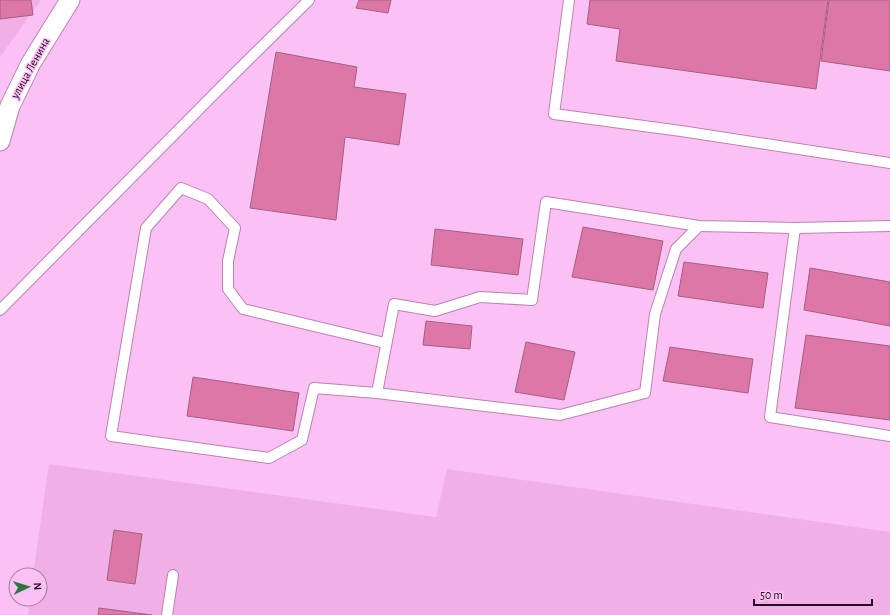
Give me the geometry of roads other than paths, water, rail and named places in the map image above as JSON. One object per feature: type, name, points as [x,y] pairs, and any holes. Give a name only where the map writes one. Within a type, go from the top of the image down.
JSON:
[{"type":"street","name":"улица Ленина","points":[[0,141],[10,106],[31,63],[70,0]]},
{"type":"lane","points":[[0,310],[228,79],[309,0]]},
{"type":"lane","points":[[569,0],[554,114],[681,131],[890,163]]},
{"type":"lane","points":[[386,343],[243,309],[228,289],[228,261],[235,228],[208,199],[181,188],[146,228],[111,436],[269,458],[302,440],[314,388],[377,393],[560,415],[645,393],[655,314],[676,249],[699,226]]},
{"type":"lane","points":[[377,393],[394,304],[436,311],[480,297],[532,300],[546,202],[699,226],[795,228],[890,226]]},
{"type":"lane","points":[[795,228],[770,417],[890,436]]},
{"type":"lane","points":[[167,615],[173,575]]}]
